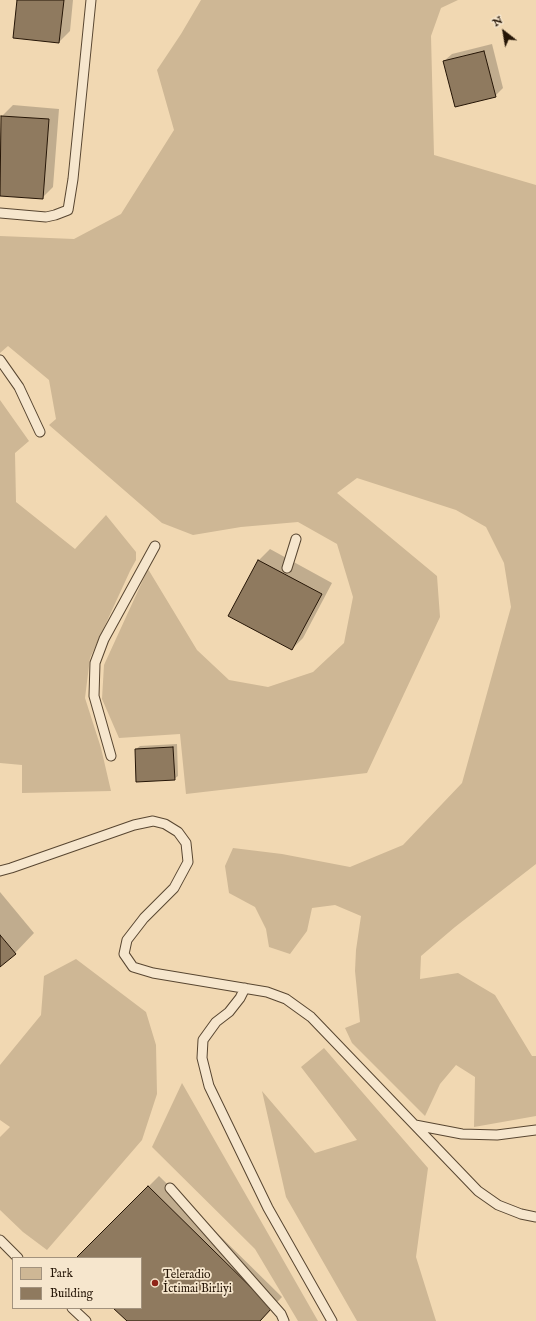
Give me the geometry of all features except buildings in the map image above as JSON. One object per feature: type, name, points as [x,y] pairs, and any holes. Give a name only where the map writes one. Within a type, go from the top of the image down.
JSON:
[{"type":"lane","points":[[0,213],[46,217],[68,210],[73,179],[91,0]]},
{"type":"lane","points":[[0,360],[19,388],[40,432]]},
{"type":"lane","points":[[287,568],[296,539]]},
{"type":"lane","points":[[111,756],[94,696],[95,663],[104,639],[155,546]]},
{"type":"lane","points":[[0,871],[134,824],[153,821],[165,824],[178,832],[186,843],[188,862],[174,888],[144,918],[127,940],[124,954],[133,967],[153,973],[267,992],[286,999],[311,1017],[478,1191],[498,1205],[521,1214],[536,1217]]},
{"type":"lane","points":[[245,988],[230,1012],[216,1022],[203,1040],[202,1058],[209,1086],[268,1208],[332,1321]]},
{"type":"lane","points":[[415,1125],[462,1134],[497,1135],[536,1130]]},
{"type":"lane","points":[[170,1188],[281,1314],[284,1321]]},
{"type":"lane","points":[[0,1240],[17,1257]]},
{"type":"lane","points":[[73,1309],[86,1321]]},
{"type":"green space","points":[[201,0],[458,0],[441,8],[431,36],[434,155],[536,185],[536,864],[455,927],[421,956],[420,979],[458,973],[495,995],[532,1056],[536,1056],[536,1116],[474,1127],[475,1077],[456,1065],[440,1084],[425,1116],[352,1043],[345,1028],[360,1022],[355,971],[356,950],[361,916],[335,905],[312,908],[307,931],[290,954],[269,947],[266,929],[255,907],[229,893],[225,866],[233,848],[282,854],[350,867],[403,845],[462,783],[511,607],[504,563],[486,527],[456,510],[357,478],[337,493],[437,576],[440,617],[367,773],[186,794],[180,734],[119,738],[102,699],[104,665],[148,569],[197,650],[229,680],[268,687],[313,672],[344,643],[353,597],[337,544],[298,522],[241,527],[193,535],[162,523],[49,425],[56,419],[49,380],[8,346],[0,353],[0,236],[74,239],[121,214],[174,130],[157,70]]},
{"type":"green space","points":[[0,400],[29,441],[15,453],[16,502],[75,549],[106,515],[136,552],[136,560],[90,658],[85,698],[101,748],[111,791],[22,793],[22,765],[0,763]]},
{"type":"green space","points":[[76,959],[146,1012],[156,1045],[157,1094],[142,1140],[47,1250],[23,1232],[0,1210],[0,1137],[10,1127],[0,1120],[0,1065],[41,1015],[44,976]]},
{"type":"green space","points":[[324,1048],[428,1168],[416,1257],[436,1321],[357,1321],[286,1197],[262,1091],[315,1153],[357,1140],[301,1067]]},
{"type":"green space","points":[[182,1083],[318,1321],[298,1321],[255,1249],[152,1147]]},
{"type":"place","name":"Teleradio İctimai Birliyi","points":[[155,1283]]}]
